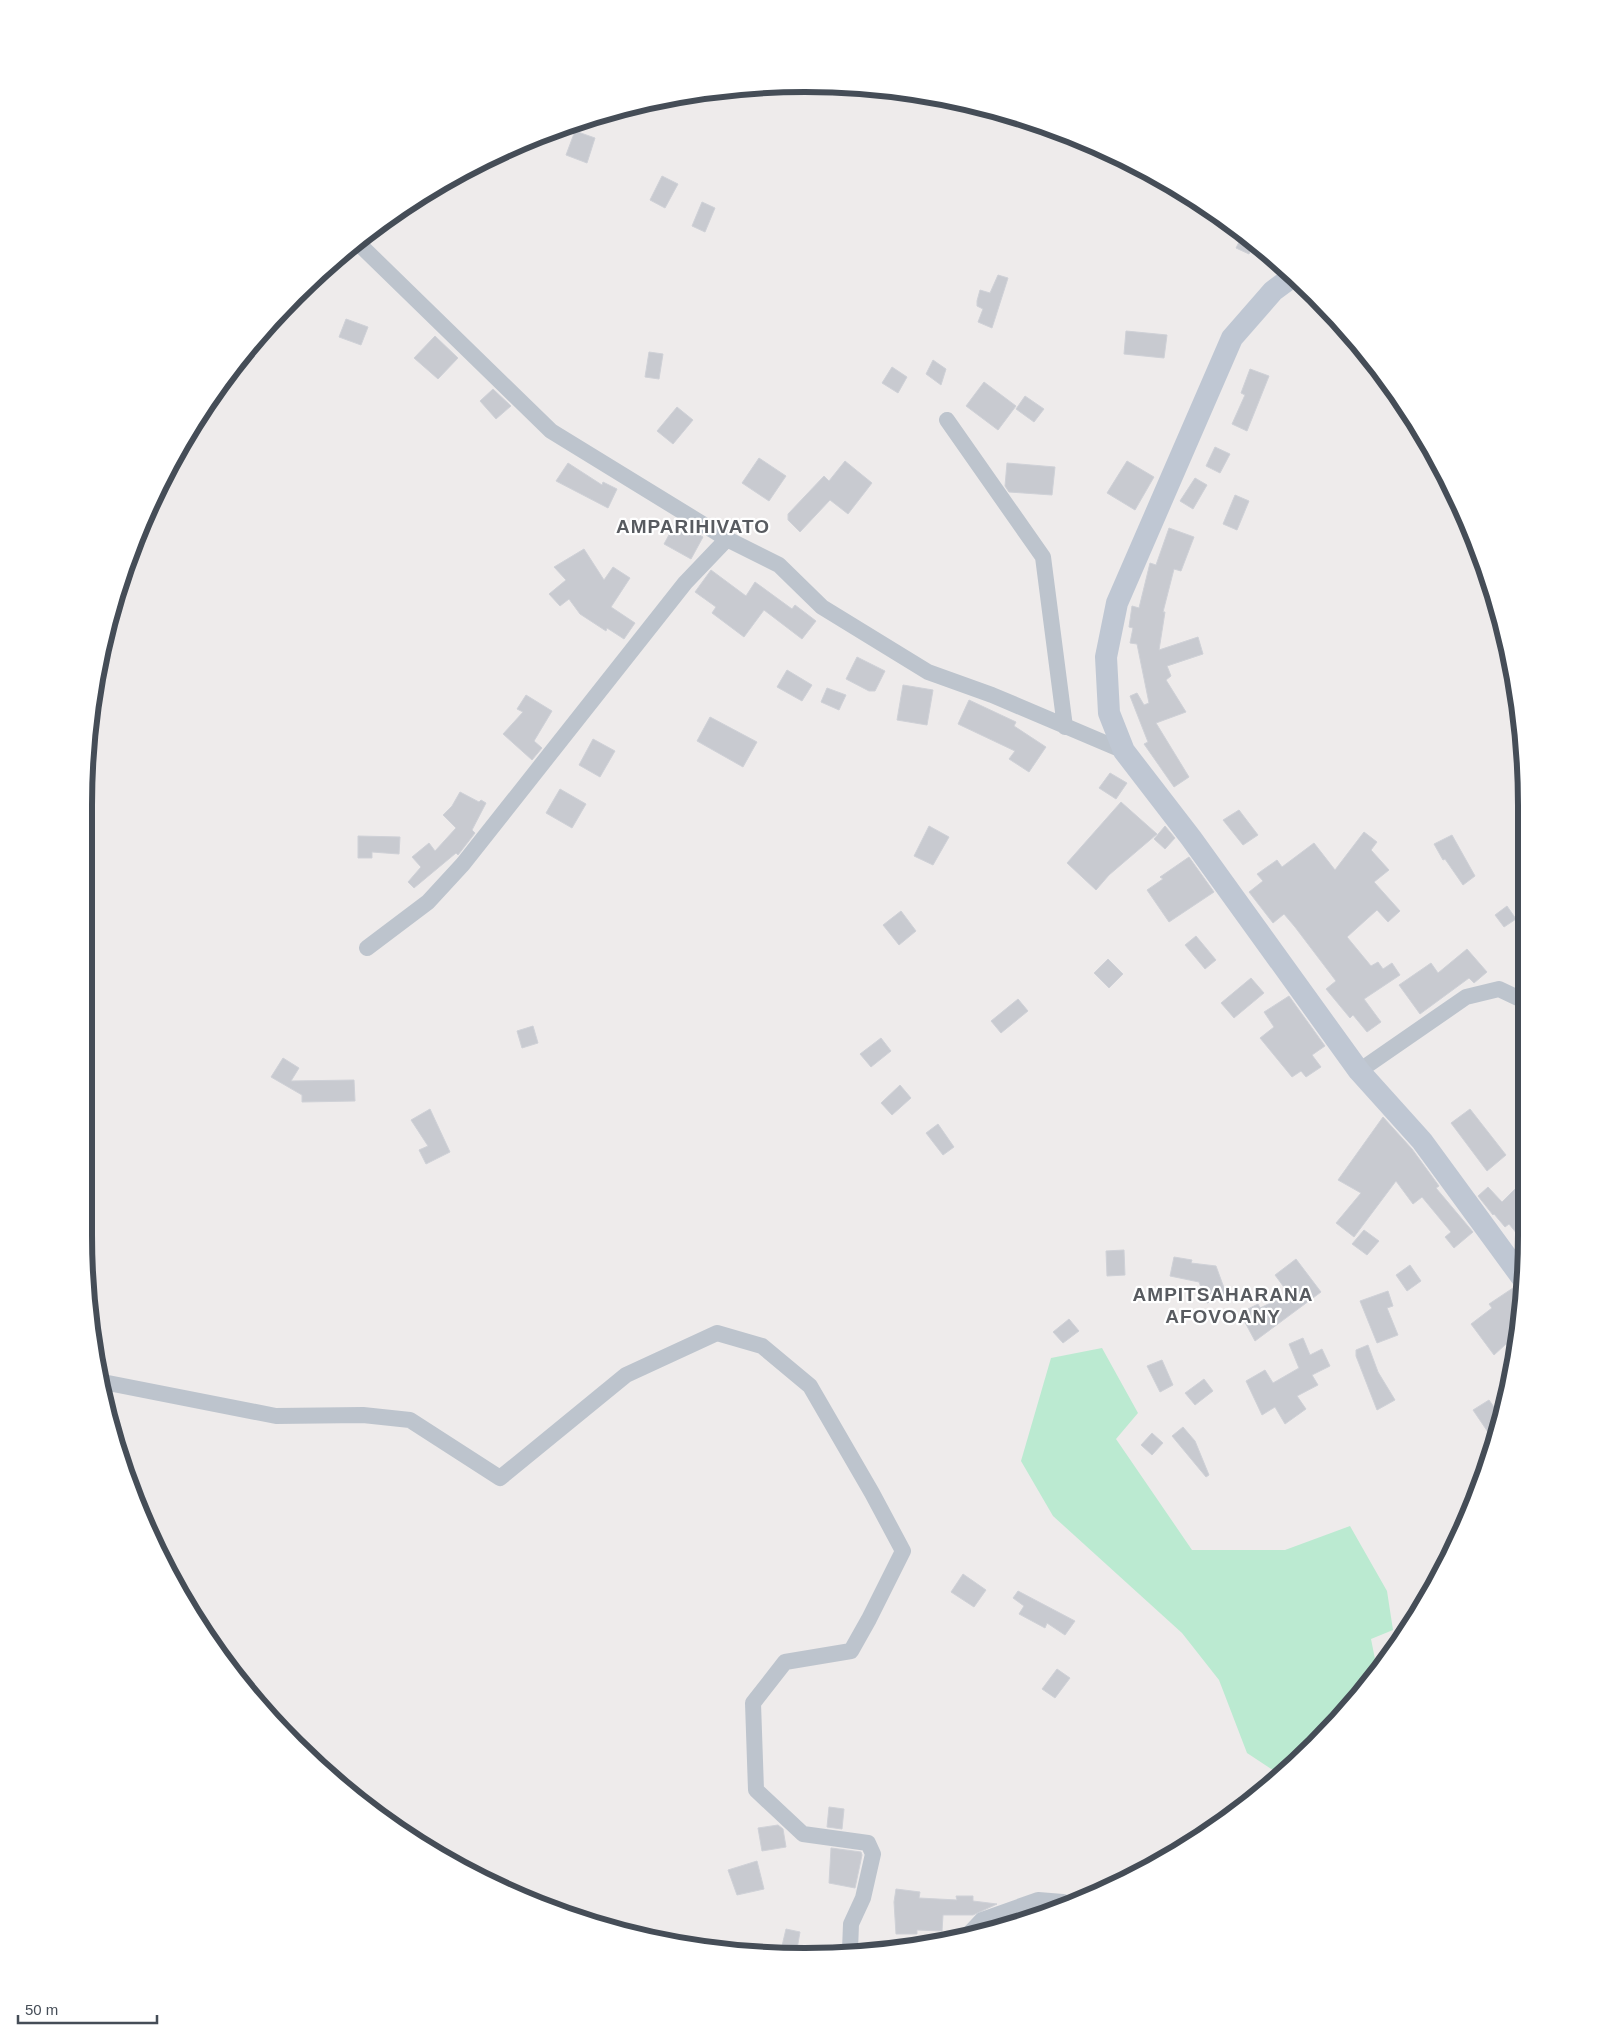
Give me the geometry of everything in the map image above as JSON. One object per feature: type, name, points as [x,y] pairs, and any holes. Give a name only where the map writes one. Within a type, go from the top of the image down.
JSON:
[{"type":"main road","points":[[1288,280],[1273,291],[1232,338],[1117,603],[1106,657],[1109,713],[1124,751],[1192,838],[1360,1071],[1422,1141],[1517,1270]]},
{"type":"street","points":[[362,247],[551,430],[727,539],[779,564],[822,607],[928,672],[992,695],[1124,751]]},
{"type":"street","points":[[947,420],[1043,557],[1065,727]]},
{"type":"street","points":[[367,948],[428,902],[463,864],[684,583],[727,539]]},
{"type":"street","points":[[1360,1071],[1466,997],[1498,989],[1518,998]]},
{"type":"street","points":[[108,1383],[276,1416],[363,1415],[410,1420],[500,1478],[626,1375],[717,1333],[762,1346],[810,1386],[903,1551],[869,1619],[850,1651],[785,1662],[753,1703],[756,1790],[803,1834],[868,1843],[873,1854],[862,1898],[851,1924],[850,1946]]},
{"type":"street","points":[[976,1926],[982,1920],[1038,1900],[1057,1901]]},
{"type":"green space","points":[[1102,1348],[1138,1413],[1116,1439],[1192,1550],[1285,1550],[1350,1526],[1387,1591],[1393,1630],[1371,1639],[1376,1662],[1342,1705],[1275,1772],[1247,1753],[1219,1680],[1182,1633],[1053,1516],[1021,1461],[1051,1358]]},
{"type":"building","points":[[575,131],[595,138],[587,163],[566,155]]},
{"type":"building","points":[[662,176],[678,184],[665,208],[650,200]]},
{"type":"building","points":[[702,202],[715,208],[705,232],[692,226]]},
{"type":"building","points":[[1240,240],[1251,249],[1249,254],[1236,248]]},
{"type":"building","points":[[998,275],[1008,278],[992,328],[978,322],[983,309],[977,306],[977,301],[980,290],[990,293]]},
{"type":"building","points":[[346,319],[368,327],[361,345],[339,337]]},
{"type":"building","points":[[1126,331],[1167,335],[1164,358],[1124,354]]},
{"type":"building","points":[[435,336],[458,358],[438,379],[414,358]]},
{"type":"building","points":[[649,352],[663,354],[659,379],[645,377]]},
{"type":"building","points":[[933,360],[946,369],[941,385],[926,374]]},
{"type":"building","points":[[892,367],[907,377],[898,393],[882,383]]},
{"type":"building","points":[[1250,369],[1269,376],[1247,431],[1232,424],[1245,395],[1241,393]]},
{"type":"building","points":[[984,382],[1016,406],[998,430],[966,406]]},
{"type":"building","points":[[493,389],[511,406],[496,419],[480,401]]},
{"type":"building","points":[[1025,396],[1044,409],[1034,422],[1016,409]]},
{"type":"building","points":[[677,407],[693,420],[673,444],[657,431]]},
{"type":"building","points":[[1215,447],[1230,454],[1220,473],[1206,466]]},
{"type":"building","points":[[759,458],[786,476],[769,501],[742,483]]},
{"type":"building","points":[[845,461],[872,483],[848,514],[830,500],[800,532],[788,520],[788,514],[824,476],[829,481]]},
{"type":"building","points":[[1127,461],[1154,477],[1135,510],[1107,493]]},
{"type":"building","points":[[568,463],[602,485],[603,482],[617,489],[608,508],[556,481]]},
{"type":"building","points":[[1007,463],[1055,467],[1052,495],[1009,492],[1005,486]]},
{"type":"building","points":[[1195,478],[1207,485],[1193,509],[1180,501]]},
{"type":"building","points":[[1235,495],[1249,501],[1237,530],[1223,524]]},
{"type":"building","points":[[676,522],[703,537],[691,559],[664,544]]},
{"type":"building","points":[[1169,528],[1194,537],[1181,571],[1174,569],[1163,612],[1165,612],[1159,650],[1198,637],[1203,654],[1167,666],[1171,676],[1166,680],[1186,712],[1156,723],[1189,777],[1174,787],[1144,744],[1148,742],[1130,696],[1137,693],[1144,705],[1149,703],[1137,644],[1130,643],[1133,628],[1129,627],[1132,606],[1139,608],[1150,563],[1156,565]]},
{"type":"building","points":[[584,549],[604,580],[613,567],[630,578],[611,607],[635,623],[624,639],[607,628],[606,631],[580,614],[569,599],[560,606],[549,594],[566,580],[554,567]]},
{"type":"building","points":[[711,570],[746,596],[755,582],[792,609],[795,605],[816,621],[802,639],[764,610],[744,637],[712,613],[716,607],[695,592]]},
{"type":"building","points":[[857,657],[885,671],[875,691],[869,691],[846,679]]},
{"type":"building","points":[[787,670],[812,685],[802,701],[777,687]]},
{"type":"building","points":[[903,685],[933,690],[927,725],[897,720]]},
{"type":"building","points":[[827,688],[846,695],[839,710],[821,702]]},
{"type":"building","points":[[526,695],[552,711],[534,741],[542,748],[532,760],[503,734],[523,712],[517,709]]},
{"type":"building","points":[[969,700],[1016,722],[1014,726],[1046,747],[1029,772],[1009,759],[1015,751],[958,724]]},
{"type":"building","points":[[710,717],[757,742],[743,767],[697,741]]},
{"type":"building","points":[[593,739],[615,751],[600,777],[579,765]]},
{"type":"building","points":[[1110,773],[1127,783],[1116,799],[1099,788]]},
{"type":"building","points":[[560,789],[586,804],[572,828],[546,813]]},
{"type":"building","points":[[460,792],[479,802],[481,800],[486,803],[472,830],[475,833],[458,855],[456,853],[414,888],[408,882],[421,867],[412,857],[429,843],[435,851],[456,828],[443,815],[452,806]]},
{"type":"building","points":[[1121,802],[1157,834],[1109,875],[1096,890],[1067,863]]},
{"type":"building","points":[[1239,810],[1258,835],[1243,845],[1223,820]]},
{"type":"building","points":[[929,826],[949,837],[933,865],[914,856]]},
{"type":"building","points":[[1165,826],[1175,838],[1165,849],[1154,839]]},
{"type":"building","points":[[1364,832],[1377,842],[1371,850],[1389,870],[1374,882],[1400,911],[1388,922],[1377,910],[1347,937],[1371,966],[1378,962],[1383,969],[1392,963],[1400,975],[1364,999],[1381,1022],[1367,1032],[1353,1015],[1350,1018],[1326,989],[1336,981],[1295,927],[1284,914],[1273,923],[1249,892],[1263,881],[1257,874],[1277,860],[1282,867],[1314,843],[1335,870]]},
{"type":"building","points":[[1452,835],[1475,876],[1463,885],[1445,859],[1443,860],[1434,844]]},
{"type":"building","points":[[358,836],[400,837],[399,854],[372,852],[372,858],[358,858]]},
{"type":"building","points":[[1189,857],[1214,892],[1169,922],[1147,890],[1163,879],[1160,877]]},
{"type":"building","points":[[1507,906],[1516,919],[1504,927],[1495,915]]},
{"type":"building","points":[[901,911],[916,931],[899,945],[883,925]]},
{"type":"building","points":[[1196,936],[1216,960],[1205,969],[1185,945]]},
{"type":"building","points":[[1467,949],[1487,972],[1474,983],[1469,978],[1420,1014],[1399,985],[1431,963],[1438,973]]},
{"type":"building","points":[[1108,959],[1123,974],[1109,988],[1094,973]]},
{"type":"building","points":[[1251,978],[1264,993],[1234,1018],[1221,1003]]},
{"type":"building","points":[[1289,996],[1325,1046],[1312,1055],[1321,1067],[1306,1077],[1301,1071],[1292,1077],[1260,1038],[1274,1027],[1264,1012]]},
{"type":"building","points":[[1018,999],[1028,1011],[1001,1033],[991,1021]]},
{"type":"building","points":[[533,1026],[538,1043],[522,1048],[517,1031]]},
{"type":"building","points":[[881,1038],[891,1051],[871,1067],[860,1054]]},
{"type":"building","points":[[283,1058],[299,1068],[291,1081],[354,1080],[355,1101],[302,1102],[302,1095],[271,1077]]},
{"type":"building","points":[[900,1085],[911,1098],[892,1115],[881,1103]]},
{"type":"building","points":[[430,1109],[450,1152],[426,1164],[419,1150],[428,1146],[411,1120]]},
{"type":"building","points":[[1470,1109],[1506,1155],[1487,1171],[1451,1123]]},
{"type":"building","points":[[1383,1117],[1412,1149],[1439,1186],[1436,1188],[1473,1232],[1454,1248],[1445,1237],[1451,1232],[1422,1197],[1413,1204],[1396,1181],[1354,1237],[1336,1223],[1361,1193],[1338,1180]]},
{"type":"building","points":[[938,1124],[954,1147],[943,1155],[926,1133]]},
{"type":"building","points":[[1518,1186],[1518,1235],[1509,1224],[1505,1227],[1478,1196],[1488,1187],[1502,1202]]},
{"type":"building","points":[[1364,1230],[1379,1241],[1367,1255],[1352,1244]]},
{"type":"building","points":[[1124,1250],[1125,1275],[1107,1276],[1106,1251]]},
{"type":"building","points":[[1174,1257],[1192,1260],[1191,1263],[1216,1266],[1227,1296],[1207,1303],[1199,1282],[1170,1276]]},
{"type":"building","points":[[1296,1259],[1321,1292],[1255,1341],[1240,1313],[1258,1304],[1260,1308],[1289,1294],[1275,1275]]},
{"type":"building","points":[[1410,1265],[1421,1281],[1407,1291],[1396,1275]]},
{"type":"building","points":[[1513,1288],[1516,1291],[1509,1348],[1506,1344],[1494,1355],[1471,1324],[1492,1308],[1489,1304]]},
{"type":"building","points":[[1388,1291],[1393,1306],[1387,1308],[1398,1335],[1377,1343],[1360,1301]]},
{"type":"building","points":[[1069,1319],[1079,1331],[1063,1343],[1053,1332]]},
{"type":"building","points":[[1303,1338],[1310,1355],[1322,1349],[1330,1366],[1312,1375],[1318,1385],[1297,1396],[1306,1409],[1285,1424],[1275,1407],[1262,1415],[1246,1381],[1265,1370],[1273,1383],[1299,1368],[1289,1344]]},
{"type":"building","points":[[1368,1345],[1378,1372],[1395,1400],[1377,1410],[1356,1356],[1356,1350]]},
{"type":"building","points":[[1162,1360],[1173,1385],[1160,1392],[1147,1366]]},
{"type":"building","points":[[1204,1379],[1213,1391],[1195,1405],[1185,1393]]},
{"type":"building","points":[[1489,1400],[1496,1410],[1490,1434],[1473,1410]]},
{"type":"building","points":[[1183,1427],[1195,1441],[1209,1475],[1206,1477],[1172,1436]]},
{"type":"building","points":[[1152,1433],[1163,1443],[1152,1455],[1141,1445]]},
{"type":"building","points":[[963,1574],[986,1590],[974,1607],[951,1592]]},
{"type":"building","points":[[1018,1591],[1075,1621],[1065,1635],[1047,1623],[1045,1628],[1019,1614],[1024,1606],[1013,1598]]},
{"type":"building","points":[[1057,1669],[1070,1678],[1055,1698],[1042,1689]]},
{"type":"building","points":[[829,1807],[844,1809],[842,1829],[827,1827]]},
{"type":"building","points":[[778,1825],[783,1829],[786,1847],[762,1851],[758,1828]]},
{"type":"building","points":[[831,1848],[861,1852],[855,1888],[829,1883]]},
{"type":"building","points":[[757,1861],[764,1889],[737,1895],[728,1870]]},
{"type":"building","points":[[896,1889],[920,1892],[919,1898],[957,1900],[956,1896],[973,1896],[973,1901],[997,1904],[973,1915],[943,1915],[942,1931],[917,1930],[917,1934],[896,1934],[894,1902]]},
{"type":"building","points":[[786,1929],[800,1932],[797,1948],[782,1946]]},
{"type":"district","name":"AMPARIHIVATO","points":[[693,526]]},
{"type":"district","name":"AMPITSAHARANA AFOVOANY","points":[[1223,1305]]}]
